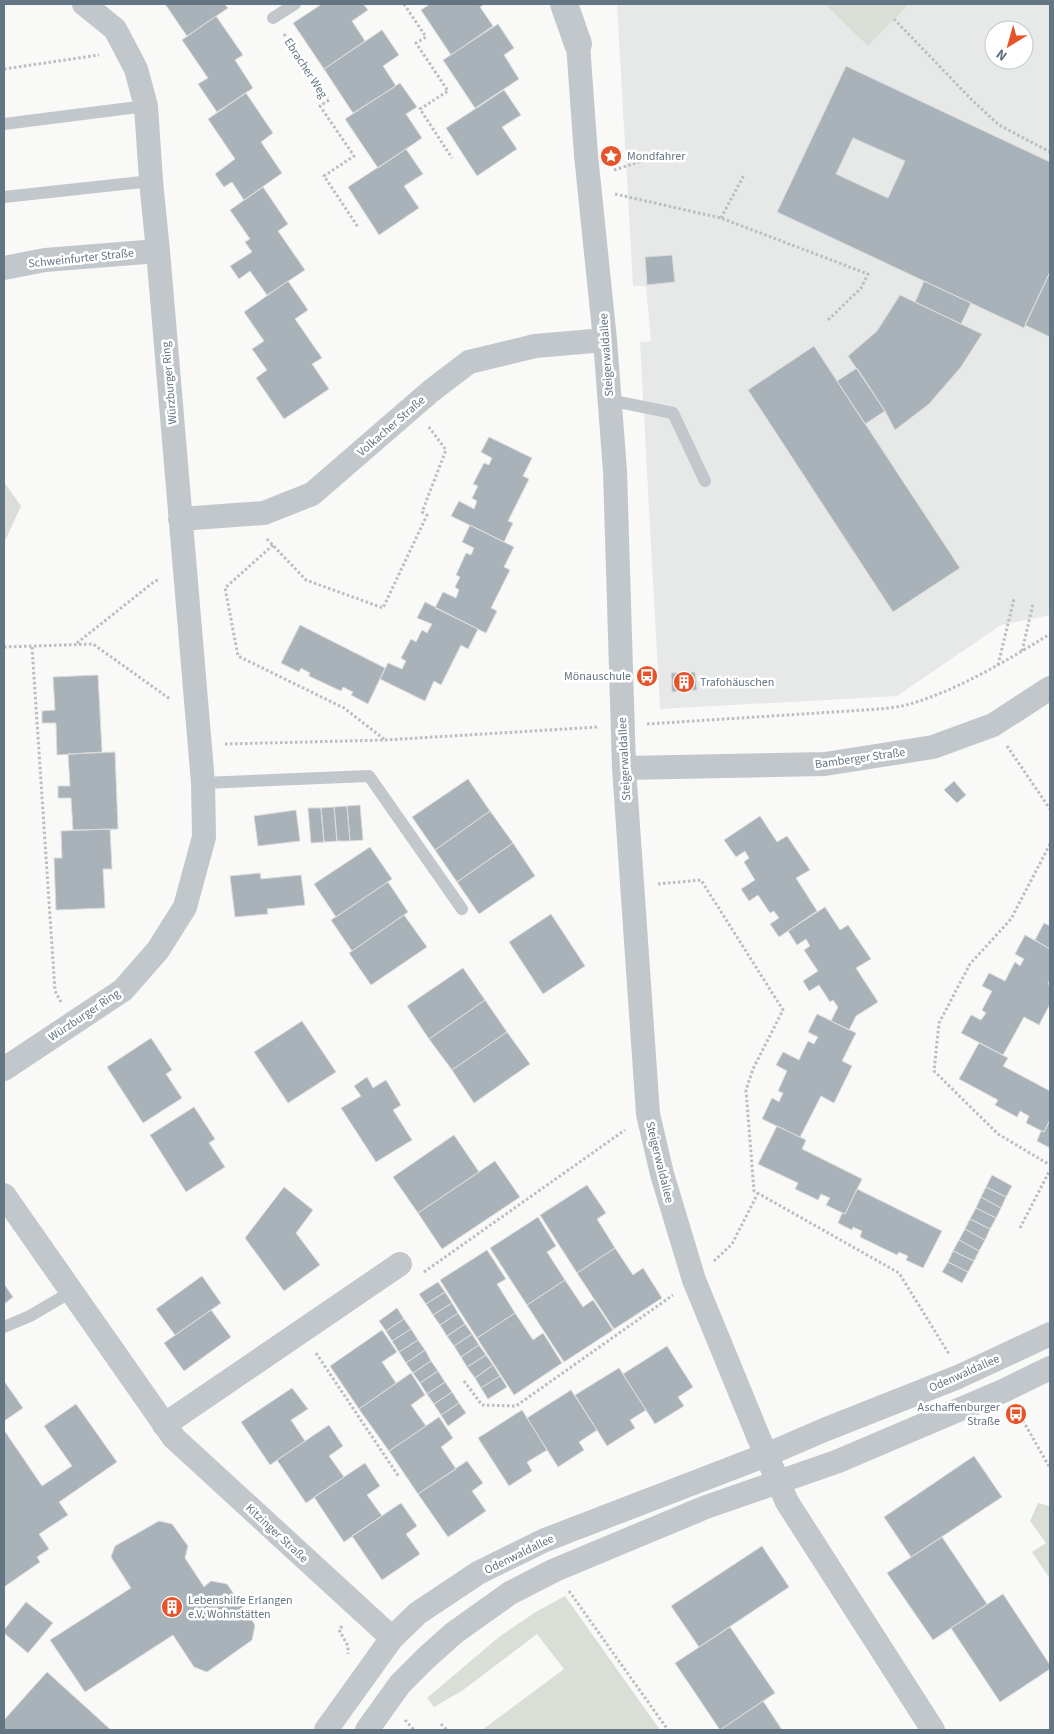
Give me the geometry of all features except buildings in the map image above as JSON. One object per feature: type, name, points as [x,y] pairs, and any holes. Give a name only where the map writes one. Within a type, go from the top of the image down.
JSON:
[{"type":"street","name":"Würzburger Ring","points":[[4,1069],[123,990],[158,950],[185,907],[204,837],[203,783],[158,251],[150,182],[146,106],[136,69],[115,29],[84,4]]},
{"type":"street","name":"Steigerwaldallee","points":[[564,4],[578,44],[615,471],[624,768],[648,1114],[662,1174],[694,1280],[766,1455]]},
{"type":"street","name":"Steigerwaldallee","points":[[578,44],[585,4]]},
{"type":"street","name":"Schweinfurter Straße","points":[[4,268],[46,260],[158,251]]},
{"type":"street","name":"Volkacher Straße","points":[[180,519],[264,513],[312,494],[431,391],[469,362],[535,346],[605,340]]},
{"type":"street","name":"Bamberger Straße","points":[[624,768],[825,764],[933,747],[993,725],[1050,688]]},
{"type":"street","name":"Kitzinger Straße","points":[[4,1195],[174,1438],[392,1638]]},
{"type":"street","points":[[164,1425],[400,1264]]},
{"type":"street","name":"Odenwaldallee","points":[[326,1730],[392,1638],[418,1614],[478,1573],[545,1540],[766,1455],[958,1377],[1050,1334]]},
{"type":"street","points":[[367,1730],[400,1684],[454,1633],[510,1593],[555,1570],[706,1507],[836,1462],[1003,1391],[1050,1368]]},
{"type":"street","points":[[766,1455],[787,1502],[933,1730]]},
{"type":"lane","points":[[273,18],[295,4]]},
{"type":"lane","points":[[4,124],[146,106]]},
{"type":"lane","points":[[4,197],[150,182]]},
{"type":"lane","points":[[609,400],[673,413],[706,481]]},
{"type":"lane","points":[[203,783],[369,776],[462,909]]},
{"type":"lane","points":[[4,1327],[30,1316],[71,1292]]},
{"type":"path","points":[[404,4],[426,36],[416,43],[448,92],[420,110],[452,158]]},
{"type":"path","name":"Ebracher Weg","points":[[273,18],[329,100],[320,106],[354,156],[324,176],[358,227]]},
{"type":"path","points":[[894,20],[999,125],[1050,152]]},
{"type":"path","points":[[4,69],[126,51]]},
{"type":"path","points":[[721,218],[744,175]]},
{"type":"path","points":[[590,188],[721,218],[868,274],[861,288],[828,320]]},
{"type":"path","points":[[245,514],[306,580],[383,608],[427,515],[422,512],[446,450],[412,407]]},
{"type":"path","points":[[273,545],[225,588],[238,656],[344,708],[384,740]]},
{"type":"path","points":[[77,643],[155,581],[185,576]]},
{"type":"path","points":[[998,665],[1014,599]]},
{"type":"path","points":[[1022,651],[1033,604]]},
{"type":"path","points":[[199,746],[384,740],[880,710],[908,704],[937,694],[998,665],[1050,634]]},
{"type":"path","points":[[4,647],[32,647],[77,643],[92,644],[176,703],[195,703]]},
{"type":"path","points":[[32,647],[55,991],[72,1024]]},
{"type":"path","points":[[993,725],[1050,809]]},
{"type":"path","points":[[1050,844],[1011,919],[970,964],[939,1023],[934,1071],[998,1134],[1050,1165]]},
{"type":"path","points":[[632,886],[701,880],[783,1010],[753,1069],[746,1090],[754,1191],[900,1273],[948,1353],[958,1377]]},
{"type":"path","points":[[400,1264],[420,1275],[648,1114]]},
{"type":"path","points":[[1020,1228],[1050,1170]]},
{"type":"path","points":[[464,1381],[482,1405],[516,1406],[694,1280],[732,1244],[758,1193]]},
{"type":"path","points":[[301,1332],[399,1477]]},
{"type":"path","points":[[1016,1408],[1050,1468]]},
{"type":"path","points":[[555,1570],[668,1730]]},
{"type":"path","points":[[401,1716],[414,1730]]},
{"type":"path","points":[[442,1730],[441,1724],[447,1730]]},
{"type":"shaded area","points":[[617,4],[1050,4],[1050,615],[1001,625],[897,696],[660,709],[640,342],[651,341],[646,286],[633,286]]},
{"type":"shaded area","points":[[825,4],[909,4],[868,46]]},
{"type":"shaded area","points":[[4,482],[21,506],[4,543]]},
{"type":"shaded area","points":[[1038,1503],[1050,1506],[1050,1579],[1032,1552],[1046,1543],[1030,1521]]},
{"type":"shaded area","points":[[565,1596],[660,1730],[482,1730],[564,1669],[537,1634],[463,1690],[434,1707],[427,1698],[499,1637],[534,1613]]},
{"type":"place","name":"Mondfahrer","points":[[611,156]]},
{"type":"place","name":"Mönauschule","points":[[647,676]]},
{"type":"place","name":"Trafohäuschen","points":[[684,682]]},
{"type":"place","name":"Aschaffenburger Straße","points":[[1016,1414]]},
{"type":"place","name":"Lebenshilfe Erlangen e.V. Wohnstätten","points":[[172,1607]]}]
